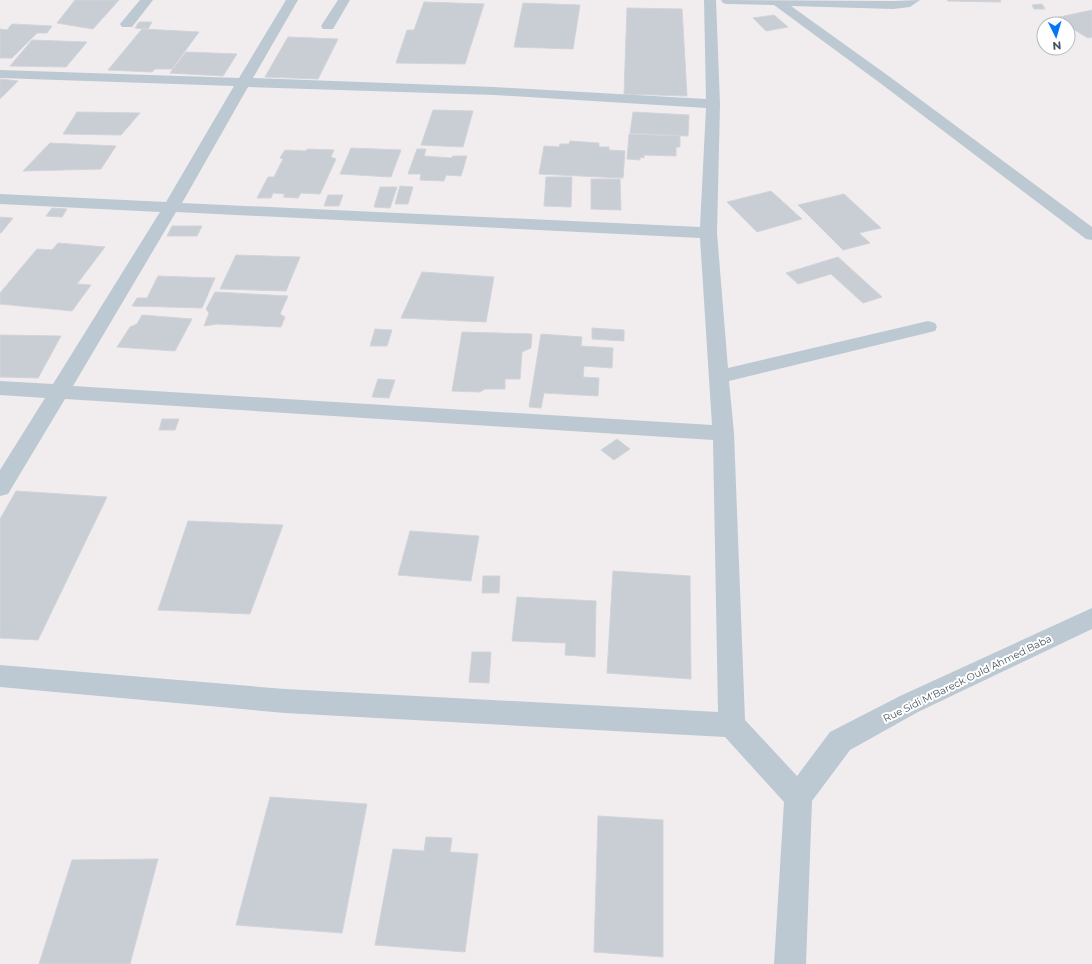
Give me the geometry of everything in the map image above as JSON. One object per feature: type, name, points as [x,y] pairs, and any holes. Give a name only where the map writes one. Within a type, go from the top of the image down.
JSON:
[{"type":"street","points":[[127,24],[147,0]]},
{"type":"street","points":[[0,488],[171,207],[292,0]]},
{"type":"street","points":[[328,26],[344,0]]},
{"type":"street","points":[[710,0],[713,104],[708,233],[723,433],[732,725],[798,797],[790,964]]},
{"type":"street","points":[[727,0],[893,5],[906,4],[914,0]]},
{"type":"street","points":[[776,2],[885,80],[1092,235]]},
{"type":"street","points":[[0,74],[494,90],[713,104]]},
{"type":"street","points":[[0,199],[708,233]]},
{"type":"street","points":[[719,377],[928,327]]},
{"type":"street","points":[[0,388],[723,433]]},
{"type":"street","name":"Rue Sidi M'Bareck Ould Ahmed Baba","points":[[798,797],[840,741],[909,704],[1092,618]]},
{"type":"street","points":[[0,676],[285,701],[732,725]]},
{"type":"building","points":[[75,0],[119,0],[93,29],[57,23]]},
{"type":"building","points":[[947,0],[1000,0],[1001,2],[948,1]]},
{"type":"building","points":[[424,2],[484,4],[465,64],[396,63],[407,30],[414,30]]},
{"type":"building","points":[[523,3],[580,5],[573,49],[514,47]]},
{"type":"building","points":[[1042,4],[1045,9],[1034,9],[1032,5]]},
{"type":"building","points":[[627,8],[682,9],[687,96],[624,94]]},
{"type":"building","points":[[1092,10],[1092,37],[1088,38],[1076,31],[1076,16],[1064,16]]},
{"type":"building","points":[[774,15],[788,27],[766,31],[753,18]]},
{"type":"building","points":[[139,22],[152,22],[148,29],[135,28]]},
{"type":"building","points":[[12,24],[52,26],[47,33],[37,33],[12,58],[0,58],[0,29],[7,30]]},
{"type":"building","points":[[142,29],[199,32],[172,69],[155,69],[152,72],[108,70]]},
{"type":"building","points":[[288,37],[338,39],[318,79],[265,77]]},
{"type":"building","points":[[32,40],[87,42],[66,67],[10,66]]},
{"type":"building","points":[[186,52],[237,54],[223,76],[170,73]]},
{"type":"building","points":[[0,79],[18,81],[0,99]]},
{"type":"building","points":[[433,110],[473,111],[463,147],[421,145]]},
{"type":"building","points":[[77,112],[140,113],[121,135],[63,134]]},
{"type":"building","points":[[633,112],[689,115],[688,136],[630,133]]},
{"type":"building","points":[[629,134],[680,136],[680,147],[676,147],[676,156],[644,155],[644,158],[640,157],[640,160],[627,159]]},
{"type":"building","points":[[570,141],[599,143],[599,147],[609,147],[609,150],[625,151],[623,178],[539,174],[544,146],[559,147],[560,144],[569,144]]},
{"type":"building","points":[[50,143],[116,146],[101,169],[23,171]]},
{"type":"building","points":[[351,148],[401,150],[391,177],[340,174]]},
{"type":"building","points":[[308,149],[334,150],[331,157],[336,159],[320,194],[301,193],[298,198],[283,197],[285,194],[273,193],[271,198],[257,198],[268,177],[274,177],[283,159],[280,158],[285,150],[305,151]]},
{"type":"building","points":[[417,149],[426,149],[424,156],[451,158],[453,156],[467,156],[461,176],[446,175],[444,181],[420,180],[421,174],[408,174]]},
{"type":"building","points":[[546,177],[572,177],[571,207],[544,206]]},
{"type":"building","points":[[591,179],[620,179],[621,210],[591,209]]},
{"type":"building","points":[[400,186],[413,187],[408,204],[395,204]]},
{"type":"building","points":[[380,187],[397,187],[390,208],[374,207]]},
{"type":"building","points":[[771,191],[802,219],[757,232],[727,202]]},
{"type":"building","points":[[844,194],[881,228],[859,233],[870,243],[843,250],[798,205]]},
{"type":"building","points":[[328,195],[343,195],[339,206],[324,206]]},
{"type":"building","points":[[52,208],[67,209],[62,217],[46,216]]},
{"type":"building","points":[[0,217],[13,218],[1,233],[0,233]]},
{"type":"building","points":[[172,226],[202,226],[197,236],[167,236]]},
{"type":"building","points":[[58,243],[105,247],[77,284],[91,285],[72,311],[0,304],[0,293],[37,249],[52,250]]},
{"type":"building","points":[[236,255],[300,257],[286,291],[220,289]]},
{"type":"building","points":[[838,257],[882,297],[863,303],[831,274],[798,284],[786,273]]},
{"type":"building","points":[[422,272],[494,277],[486,322],[401,318]]},
{"type":"building","points":[[158,276],[215,278],[202,308],[132,306],[137,298],[147,298]]},
{"type":"building","points":[[215,292],[288,296],[280,314],[285,317],[281,327],[217,324],[204,326],[209,313],[206,309]]},
{"type":"building","points":[[142,315],[192,319],[175,351],[117,347],[130,327],[137,324]]},
{"type":"building","points":[[592,328],[624,330],[624,341],[592,339]]},
{"type":"building","points":[[375,329],[392,330],[387,346],[370,346]]},
{"type":"building","points":[[462,332],[532,334],[531,348],[522,352],[520,379],[505,379],[505,389],[485,389],[480,392],[452,391]]},
{"type":"building","points":[[541,334],[582,337],[581,346],[613,348],[612,368],[584,366],[583,377],[599,378],[598,396],[544,393],[541,408],[529,407]]},
{"type":"building","points":[[0,335],[61,336],[38,378],[0,377]]},
{"type":"building","points":[[378,379],[395,380],[389,398],[372,397]]},
{"type":"building","points":[[162,419],[179,419],[175,430],[159,430]]},
{"type":"building","points":[[617,439],[630,449],[614,460],[601,450]]},
{"type":"building","points":[[16,491],[107,497],[38,640],[0,638],[0,519]]},
{"type":"building","points":[[188,521],[283,525],[250,614],[158,610]]},
{"type":"building","points":[[410,531],[479,536],[471,581],[398,575]]},
{"type":"building","points":[[613,571],[690,576],[691,679],[607,673]]},
{"type":"building","points":[[483,576],[500,576],[499,593],[482,593]]},
{"type":"building","points":[[517,597],[596,601],[595,657],[565,655],[566,643],[512,641]]},
{"type":"building","points":[[472,652],[491,652],[489,683],[469,682]]},
{"type":"building","points":[[270,797],[367,804],[342,933],[236,925]]},
{"type":"building","points":[[598,816],[663,820],[663,957],[594,952]]},
{"type":"building","points":[[426,837],[452,838],[450,852],[478,854],[465,952],[375,945],[393,849],[424,851]]},
{"type":"building","points":[[158,859],[130,964],[39,964],[72,860]]}]
